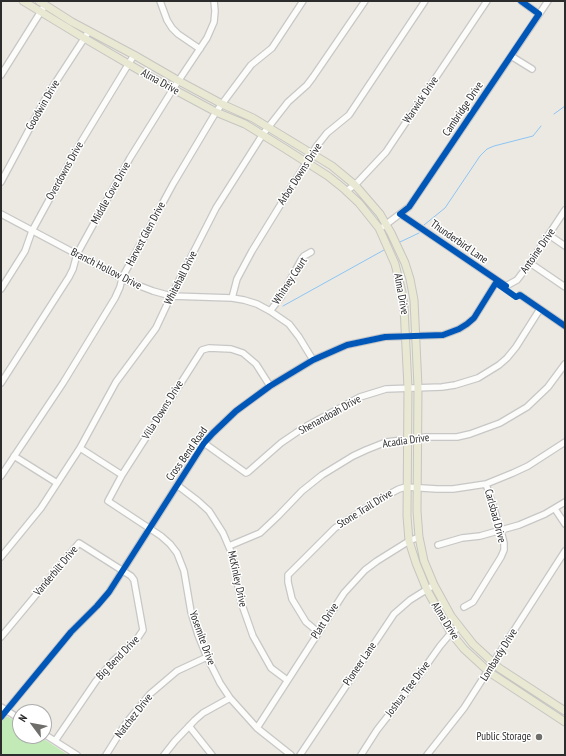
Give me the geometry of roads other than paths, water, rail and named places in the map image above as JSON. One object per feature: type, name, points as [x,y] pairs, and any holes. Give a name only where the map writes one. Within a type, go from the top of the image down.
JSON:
[{"type":"main road","name":"Alma Drive","points":[[24,1],[128,64],[216,112],[245,124],[263,134],[328,176],[359,203],[382,226],[402,255],[410,279],[414,300],[418,388],[416,488],[419,537],[424,561],[434,586],[451,616],[473,644],[493,664],[565,711]]},
{"type":"main road","name":"Alma Drive","points":[[42,3],[179,81],[222,104],[253,118],[267,128],[312,154],[344,175],[373,205],[395,264],[404,307],[408,388],[406,487],[409,541],[427,590],[451,633],[464,650],[489,672],[565,722]]},
{"type":"main road","points":[[550,712],[555,704]]},
{"type":"street","points":[[160,1],[167,20],[172,28],[200,49]]},
{"type":"street","name":"Middle Cove Drive","points":[[1,383],[69,277],[77,254],[130,158],[207,38],[213,24],[215,11],[214,1]]},
{"type":"street","name":"Harvest Glen Drive","points":[[1,476],[63,382],[115,298],[122,278],[172,184],[216,112],[251,65],[272,48],[303,1]]},
{"type":"street","name":"Whitehall Drive","points":[[1,557],[34,517],[80,448],[116,382],[156,328],[216,208],[263,134],[288,102],[307,85],[364,1]]},
{"type":"street","name":"Arbor Downs Drive","points":[[232,298],[237,279],[252,251],[306,162],[327,133],[349,115],[425,1]]},
{"type":"street","name":"Warwick Drive","points":[[346,191],[355,185],[386,152],[487,1]]},
{"type":"street","points":[[520,1],[539,14]]},
{"type":"street","name":"Cambridge Drive","points":[[382,226],[409,207],[548,1]]},
{"type":"street","points":[[1,75],[40,12],[42,3]]},
{"type":"street","name":"Goodwin Drive","points":[[1,182],[48,94],[89,31]]},
{"type":"street","name":"Overdowns Drive","points":[[1,289],[25,251],[32,231],[78,147],[134,55]]},
{"type":"street","points":[[511,56],[532,69]]},
{"type":"street","name":"Antoine Drive","points":[[506,286],[517,280],[565,210]]},
{"type":"street","name":"Branch Hollow Drive","points":[[1,214],[136,285],[171,296],[232,298],[244,300],[270,311],[292,328],[313,360]]},
{"type":"street","name":"Thunderbird Lane","points":[[400,214],[506,286]]},
{"type":"street","points":[[549,235],[565,246]]},
{"type":"street","name":"Whitney Court","points":[[270,311],[281,297],[301,260],[304,256],[311,252]]},
{"type":"street","points":[[530,263],[565,287]]},
{"type":"street","name":"Cross Bend Road","points":[[1,717],[4,709],[71,632],[109,592],[204,443],[236,411],[270,386],[313,360],[347,345],[385,337],[443,335],[452,333],[467,324],[478,313],[497,280]]},
{"type":"street","points":[[520,295],[565,326]]},
{"type":"street","name":"Shenandoah Drive","points":[[204,443],[246,473],[281,443],[304,428],[360,397],[386,388],[455,386],[478,378],[489,372],[507,358],[516,347],[540,309]]},
{"type":"street","name":"Villa Downs Drive","points":[[150,528],[108,501],[122,475],[202,350],[209,348],[236,350],[256,364],[270,386]]},
{"type":"street","name":"Acadia Drive","points":[[229,546],[260,533],[302,491],[322,475],[353,456],[386,442],[417,438],[457,437],[500,423],[527,407],[548,387],[565,364]]},
{"type":"street","name":"Stone Trail Drive","points":[[318,632],[306,622],[292,599],[288,575],[335,528],[390,492],[406,487],[453,489],[486,484],[528,466],[565,442]]},
{"type":"street","points":[[80,448],[122,475]]},
{"type":"street","points":[[14,456],[57,483]]},
{"type":"street","name":"Carlsbad Drive","points":[[464,607],[473,602],[501,557],[504,543],[486,484]]},
{"type":"street","name":"McKinley Drive","points":[[177,485],[198,501],[208,511],[224,533],[235,566],[241,602],[253,636],[271,668],[287,680]]},
{"type":"street","points":[[438,545],[501,530],[532,520],[555,509],[565,502]]},
{"type":"street","points":[[555,509],[565,524]]},
{"type":"street","name":"Yosemite Drive","points":[[150,528],[170,544],[181,562],[191,612],[198,636],[207,657],[230,698],[257,728],[280,748],[291,755]]},
{"type":"street","name":"Platt Drive","points":[[257,728],[344,593],[365,570],[377,561],[409,541],[419,537]]},
{"type":"street","name":"Vanderbilt Drive","points":[[1,637],[78,543],[122,570]]},
{"type":"street","name":"Lombardy Drive","points":[[428,755],[489,672],[565,551]]},
{"type":"street","name":"Big Bend Drive","points":[[56,741],[83,698],[96,681],[113,660],[137,639],[143,630],[136,584],[131,576],[122,570]]},
{"type":"street","name":"Pioneer Lane","points":[[300,755],[394,614],[410,600],[434,586]]},
{"type":"street","name":"Joshua Tree Drive","points":[[361,755],[389,714],[440,646],[451,633],[459,627]]},
{"type":"street","name":"Natchez Drive","points":[[106,755],[126,723],[150,694],[177,671],[207,657]]},
{"type":"street","points":[[164,755],[189,726],[204,713],[230,698]]},
{"type":"street","points":[[189,726],[212,755]]},
{"type":"street","points":[[52,739],[77,755]]},
{"type":"waterway","points":[[554,114],[565,106]]},
{"type":"waterway","points":[[424,225],[445,208],[480,156],[487,149],[533,136],[541,126]]},
{"type":"waterway","points":[[400,242],[419,233]]},
{"type":"waterway","points":[[283,306],[384,250]]},
{"type":"place","name":"Public Storage","points":[[539,737]]}]
